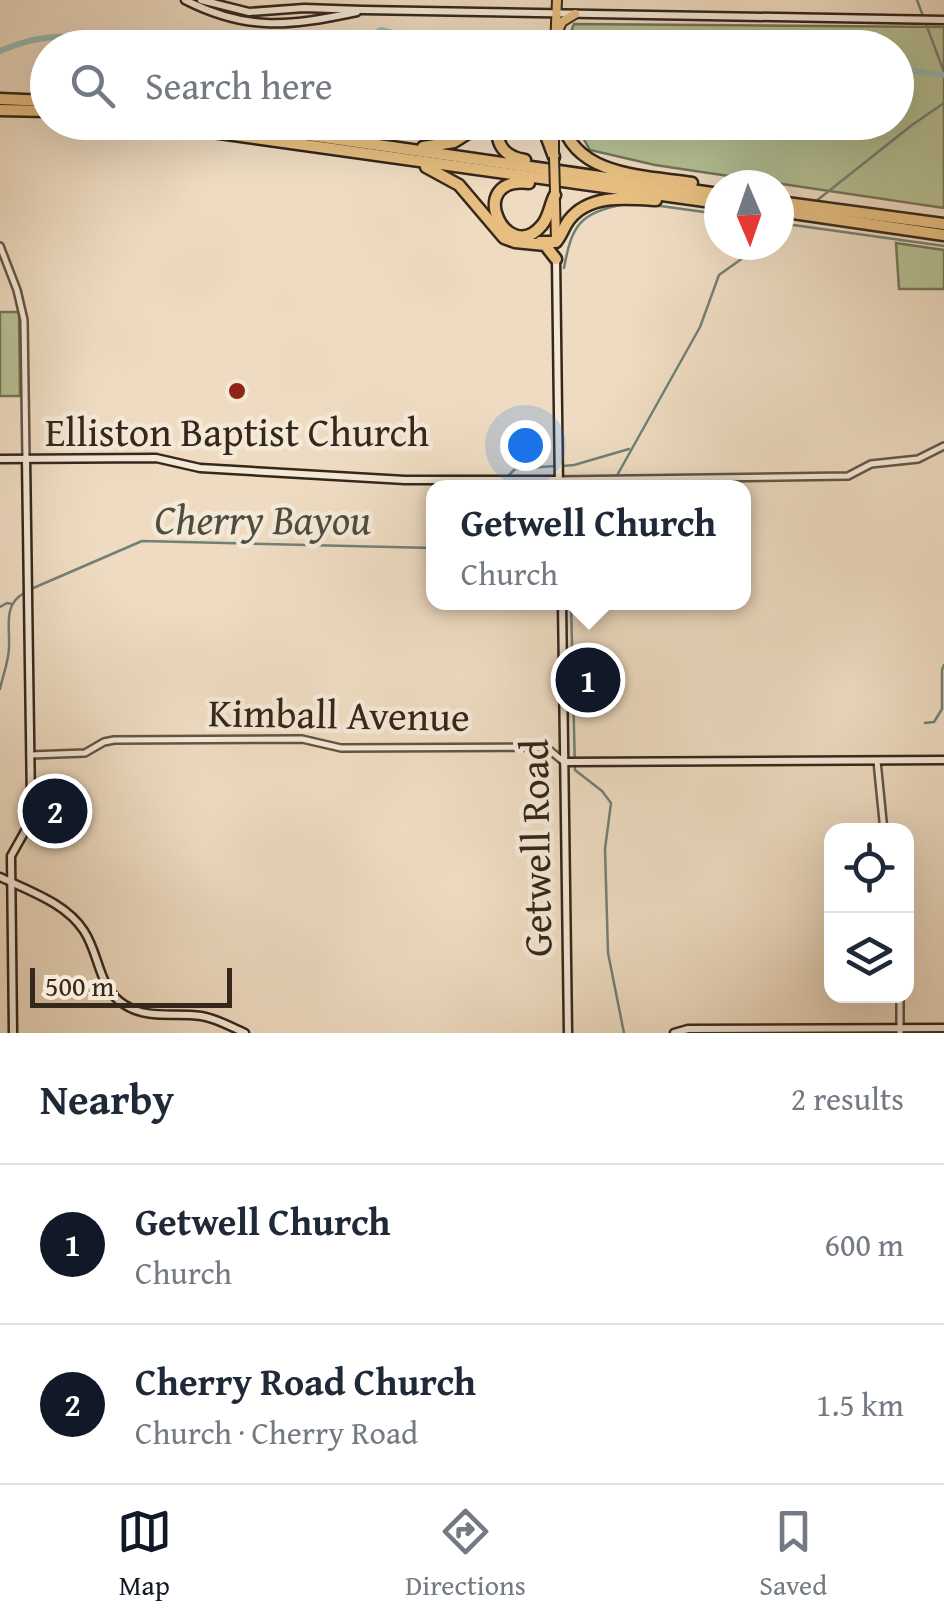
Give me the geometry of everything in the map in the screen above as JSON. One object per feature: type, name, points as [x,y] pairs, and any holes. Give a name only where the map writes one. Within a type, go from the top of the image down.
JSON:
[{"type":"highway","points":[[0,99],[30,100]]},
{"type":"highway","points":[[0,110],[30,111]]},
{"type":"highway","points":[[268,140],[704,204]]},
{"type":"highway","points":[[344,140],[704,188]]},
{"type":"highway","points":[[393,147],[431,147],[459,140]]},
{"type":"highway","points":[[499,140],[504,152],[514,158],[630,173]]},
{"type":"highway","points":[[548,140],[554,158]]},
{"type":"highway","points":[[569,140],[583,156],[604,167],[704,187]]},
{"type":"highway","points":[[381,156],[446,176],[465,190],[504,238],[515,242],[556,242],[572,217],[592,204],[618,198],[656,200]]},
{"type":"highway","points":[[555,194],[544,221],[534,232],[513,234],[497,220],[494,207],[499,193],[518,182],[704,205]]},
{"type":"highway","points":[[794,208],[821,207],[944,224]]},
{"type":"highway","points":[[794,211],[944,235]]},
{"type":"highway","points":[[532,243],[548,246],[556,259]]},
{"type":"main road","points":[[185,0],[236,21],[258,24],[302,23],[363,10]]},
{"type":"main road","points":[[202,0],[248,12],[304,8],[944,20]]},
{"type":"main road","points":[[555,30],[557,0]]},
{"type":"main road","points":[[559,30],[562,22],[574,14]]},
{"type":"main road","points":[[554,140],[559,480]]},
{"type":"main road","points":[[0,458],[168,460],[202,468],[426,481]]},
{"type":"main road","points":[[13,1033],[11,856],[31,817],[26,458]]},
{"type":"main road","name":"Getwell Road","points":[[562,610],[571,762],[568,1033]]},
{"type":"main road","name":"Kimball Avenue","points":[[571,762],[944,760]]},
{"type":"main road","points":[[0,876],[54,903],[78,922],[92,945],[102,977],[126,1006],[153,1015],[208,1016],[245,1033]]},
{"type":"main road","points":[[674,1033],[688,1029],[944,1028]]},
{"type":"street","points":[[0,246],[23,314],[26,458]]},
{"type":"street","points":[[612,480],[848,476],[877,463],[918,459],[944,446]]},
{"type":"street","name":"Kimball Avenue","points":[[30,755],[85,753],[114,740],[256,739],[302,740],[341,748],[538,747],[571,762]]},
{"type":"street","points":[[877,761],[883,823]]},
{"type":"street","points":[[900,1003],[900,1031]]},
{"type":"green space","points":[[574,24],[944,27],[944,208],[794,186],[794,170],[704,172],[655,165],[590,150],[584,140],[914,140],[914,30],[572,30]]},
{"type":"green space","points":[[896,243],[944,250],[944,289],[899,289]]},
{"type":"green space","points":[[0,312],[19,312],[20,396],[0,396]]},
{"type":"waterway","points":[[917,0],[944,72]]},
{"type":"waterway","points":[[0,51],[30,41]]},
{"type":"waterway","points":[[914,71],[944,75]]},
{"type":"waterway","points":[[914,124],[944,103]]},
{"type":"waterway","points":[[815,202],[893,140]]},
{"type":"waterway","points":[[564,268],[581,223],[598,212],[625,204]]},
{"type":"waterway","points":[[653,205],[704,212]]},
{"type":"waterway","points":[[794,225],[944,246]]},
{"type":"waterway","points":[[614,480],[700,327],[719,275],[740,260]]},
{"type":"waterway","name":"Cherry Bayou","points":[[563,466],[629,449]]},
{"type":"waterway","name":"Cherry Bayou","points":[[507,477],[515,469],[555,466]]},
{"type":"waterway","name":"Cherry Bayou","points":[[31,589],[142,541],[426,548]]},
{"type":"waterway","name":"Cherry Bayou","points":[[0,689],[9,652],[10,610],[24,593]]},
{"type":"waterway","points":[[0,607],[12,604]]},
{"type":"waterway","points":[[571,610],[575,770],[611,803],[605,849],[608,953],[624,1033]]},
{"type":"waterway","points":[[925,723],[934,722],[942,709],[944,665]]},
{"type":"place","name":"Elliston Baptist Church","points":[[237,391]]},
{"type":"place","name":"Getwell Church","points":[[588,680]]},
{"type":"place","name":"Cherry Road Church","points":[[55,811]]}]
